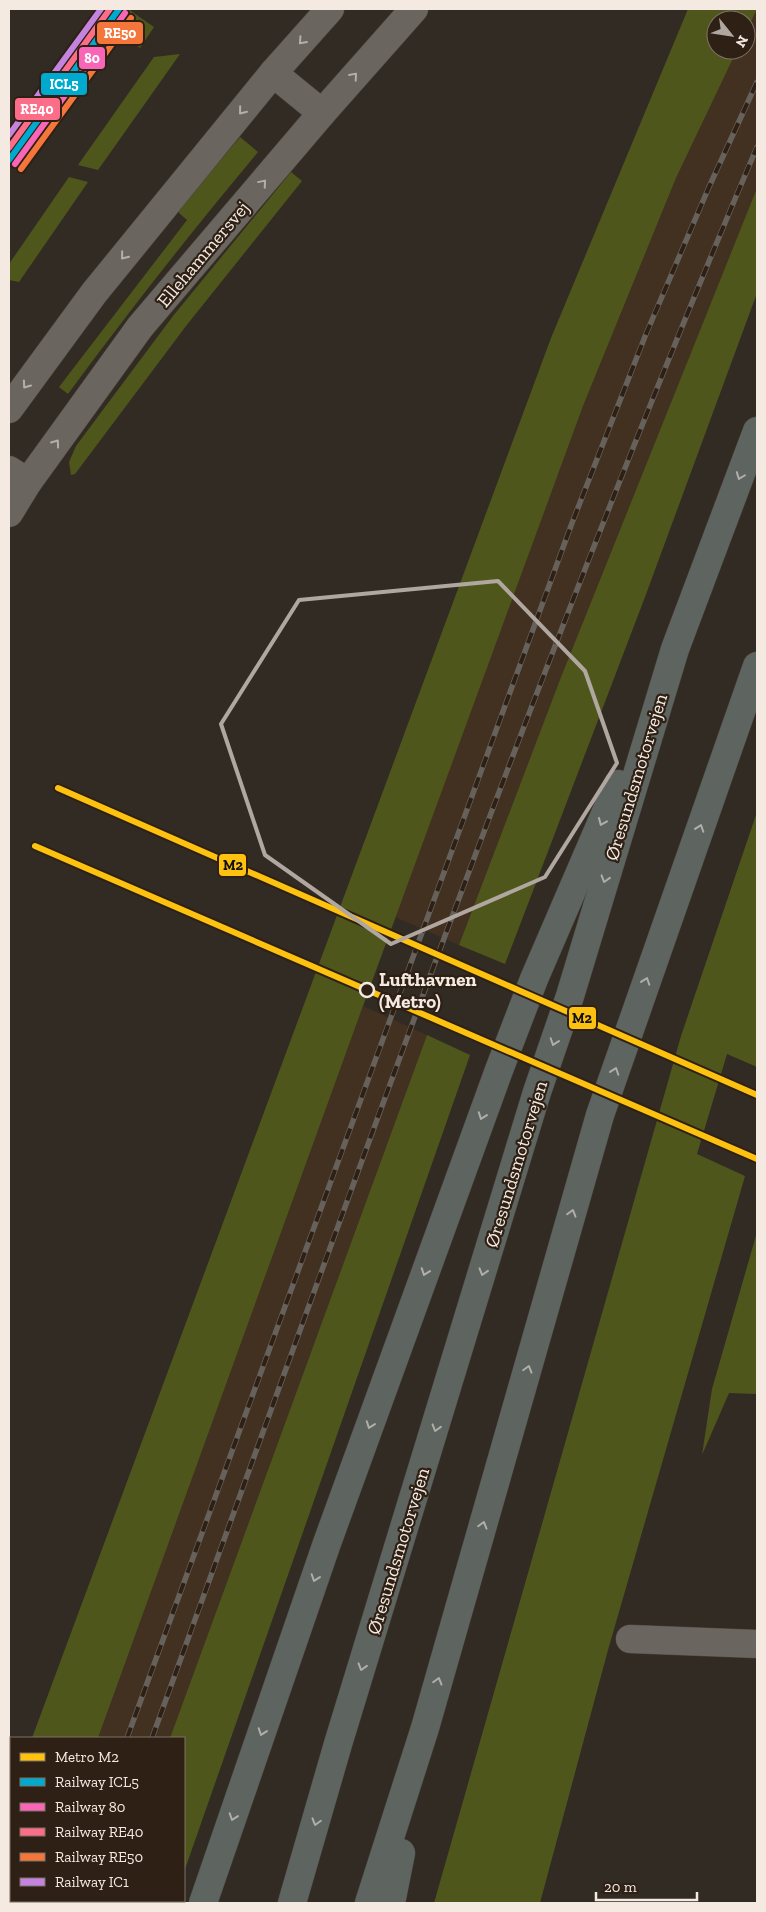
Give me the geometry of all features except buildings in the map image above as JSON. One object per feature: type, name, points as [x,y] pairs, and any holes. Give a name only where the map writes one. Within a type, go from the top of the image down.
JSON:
[{"type":"highway","name":"Øresundsmotorvejen","points":[[292,1903],[338,1744],[537,1092],[570,996],[675,649],[757,431]]},
{"type":"highway","points":[[203,1903],[327,1543],[534,979],[675,649]]},
{"type":"highway","points":[[369,1903],[425,1728],[600,1115],[757,666]]},
{"type":"highway","points":[[391,1903],[425,1728]]},
{"type":"street","points":[[9,409],[94,293],[273,73],[330,9]]},
{"type":"street","name":"Ellehammersvej","points":[[9,513],[18,476],[140,327],[322,113],[414,9]]},
{"type":"street","points":[[273,73],[322,113]]},
{"type":"street","points":[[630,1639],[757,1644]]},
{"type":"highlighted area","points":[[498,581],[585,671],[617,763],[545,877],[391,944],[265,855],[221,724],[299,600]]},
{"type":"shaded area","points":[[757,9],[757,188],[561,677],[459,945],[395,917],[583,406],[676,178],[732,60],[756,60]]},
{"type":"shaded area","points":[[363,1006],[427,1035],[170,1737],[98,1737]]},
{"type":"green space","points":[[108,9],[128,9],[154,27],[140,48],[115,29],[121,19]]},
{"type":"green space","points":[[688,9],[757,9],[756,11],[706,10],[706,60],[732,60],[676,178],[583,406],[98,1737],[32,1737],[551,338]]},
{"type":"green space","points":[[180,54],[98,170],[78,165],[154,57]]},
{"type":"green space","points":[[240,137],[258,152],[161,272],[68,394],[59,387],[187,220],[179,213],[179,209]]},
{"type":"green space","points":[[291,172],[302,181],[186,326],[75,474],[71,475],[69,462],[76,446],[173,316]]},
{"type":"green space","points":[[69,177],[88,182],[19,282],[9,280],[9,264]]},
{"type":"green space","points":[[757,188],[757,293],[645,597],[505,964],[459,945],[561,677]]},
{"type":"green space","points":[[757,812],[757,1067],[727,1054],[697,1154],[745,1176],[608,1650],[540,1903],[434,1903],[681,1036]]},
{"type":"green space","points":[[427,1035],[470,1055],[185,1869],[185,1737],[170,1737]]},
{"type":"green space","points":[[757,1232],[757,1394],[729,1393],[702,1455],[712,1389]]},
{"type":"green space","points":[[10,1797],[10,1902],[38,1903],[9,1903]]},
{"type":"railway","points":[[127,1737],[572,523],[646,334],[709,187],[757,82]]},
{"type":"railway","points":[[152,1737],[370,1138],[519,739],[675,343],[757,147]]},
{"type":"metro line","name":"M2","points":[[58,788],[757,1095]]},
{"type":"metro line","name":"M2","points":[[35,846],[757,1159]]},
{"type":"rail line","name":"IC1","points":[[9,135],[101,9]]},
{"type":"rail line","name":"RE40","points":[[9,148],[110,9]]},
{"type":"rail line","name":"ICL5","points":[[9,160],[119,9]]},
{"type":"rail line","name":"80","points":[[15,164],[125,13]]},
{"type":"rail line","name":"RE50","points":[[21,169],[131,18]]},
{"type":"place","name":"Lufthavnen (Metro)","points":[[367,990]]}]
